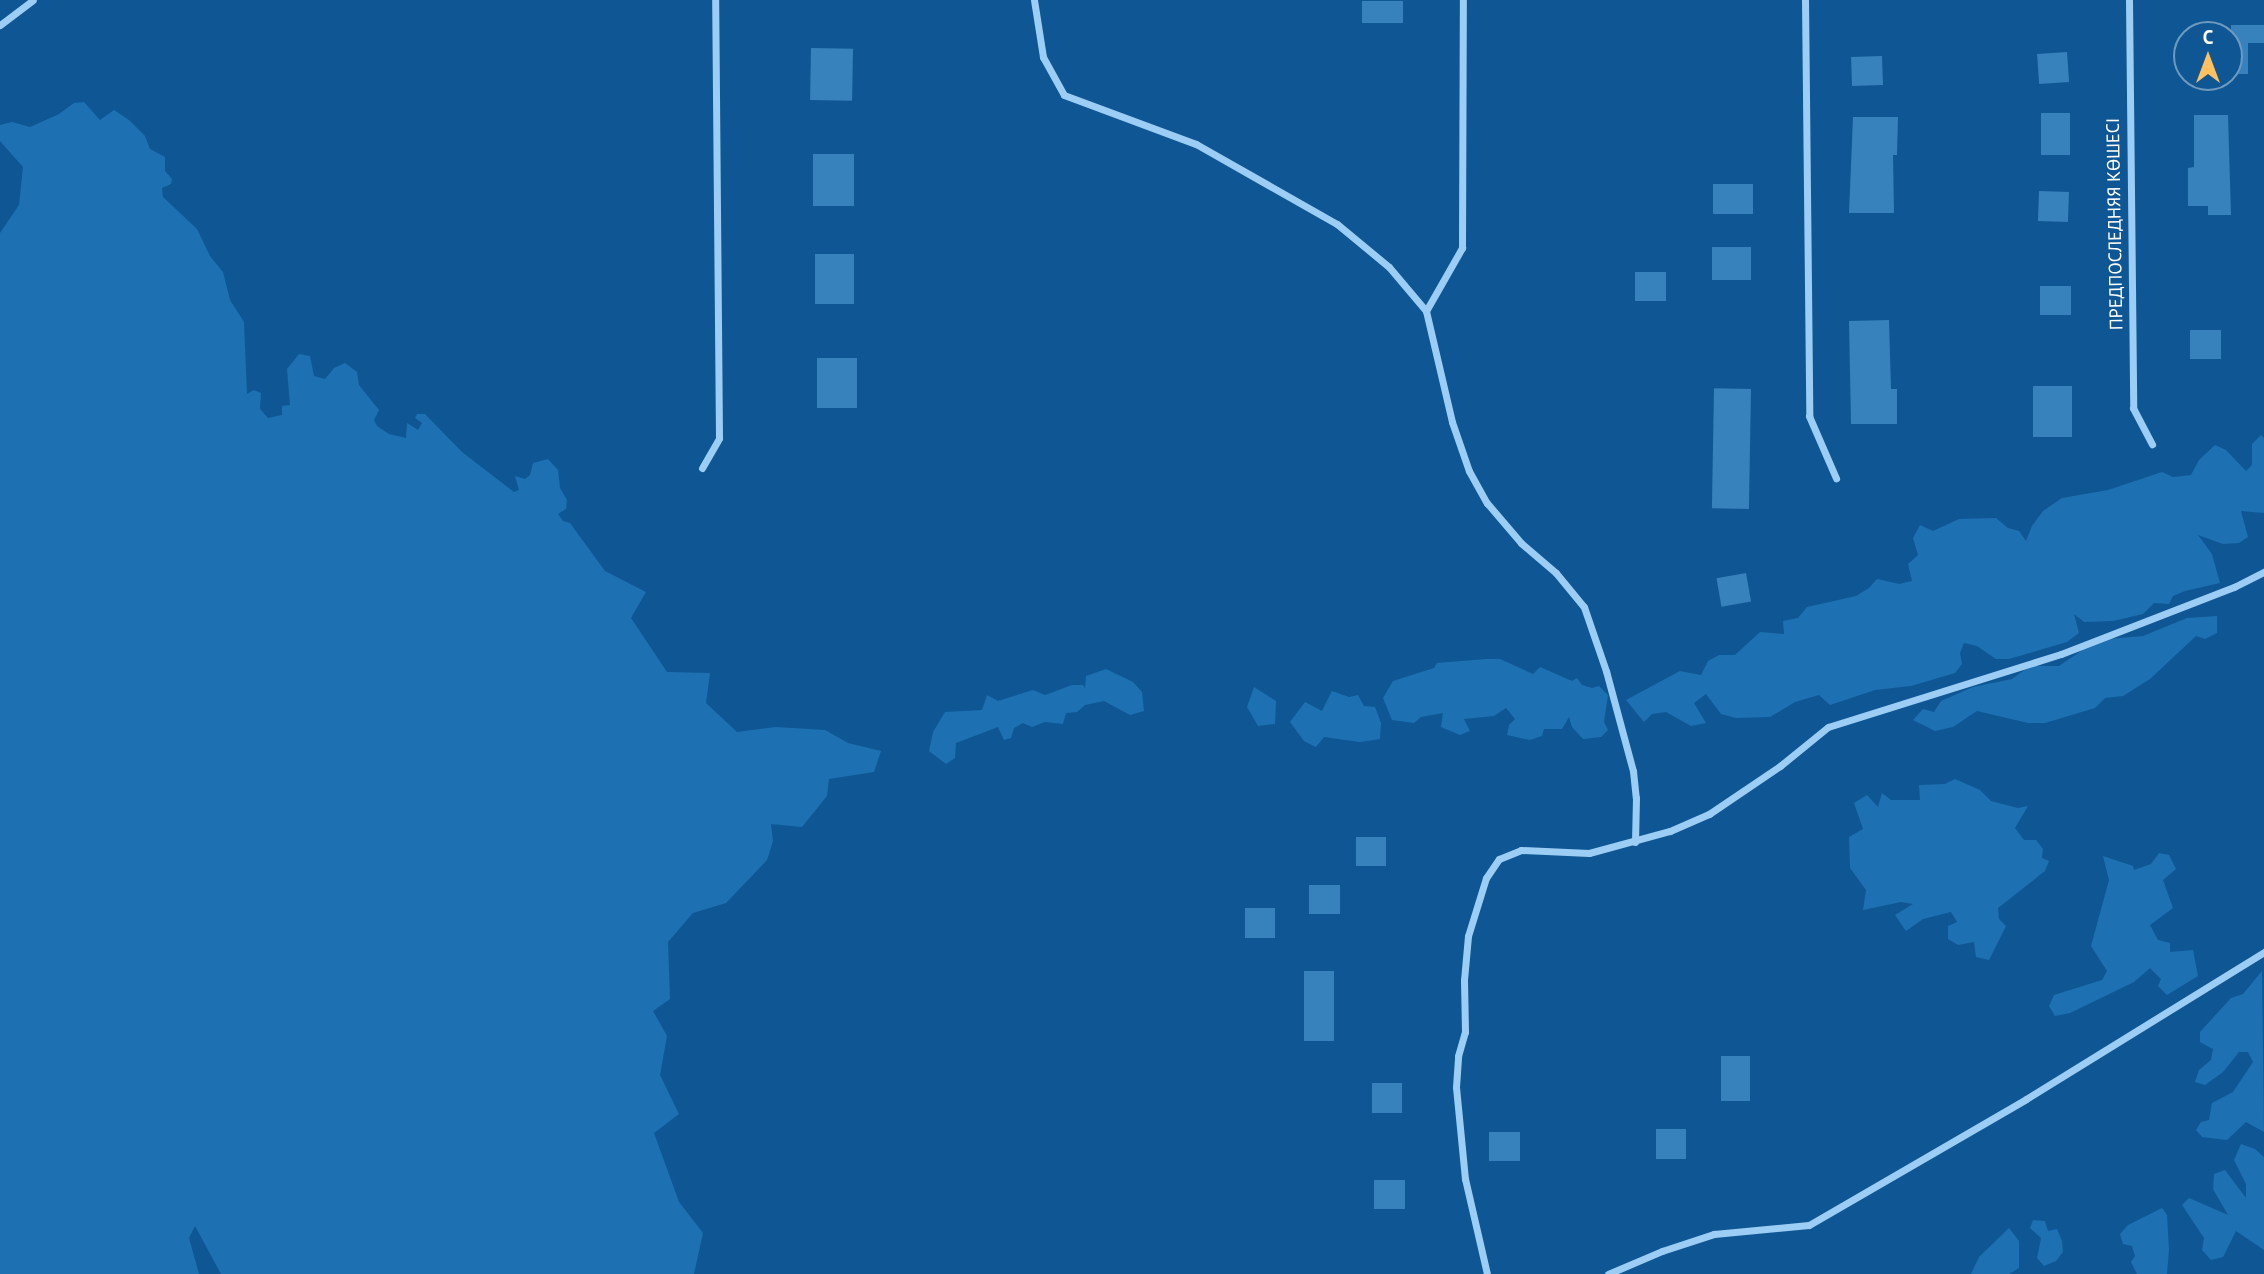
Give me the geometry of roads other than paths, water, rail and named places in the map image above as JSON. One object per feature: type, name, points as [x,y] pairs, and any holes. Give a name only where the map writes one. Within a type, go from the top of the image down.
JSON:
[{"type":"street","points":[[0,25],[33,0]]},
{"type":"street","points":[[702,468],[719,439],[715,0]]},
{"type":"street","points":[[1034,0],[1042,57],[1063,94],[1196,144],[1337,224],[1388,267],[1426,311],[1452,422],[1469,471],[1487,503],[1521,543],[1556,573],[1584,607],[1606,671],[1633,771],[1636,798],[1635,842]]},
{"type":"street","points":[[1426,311],[1462,248],[1463,0]]},
{"type":"street","points":[[1805,0],[1809,416],[1836,478]]},
{"type":"street","name":"ПРЕДПОСЛЕДНЯЯ КӨШЕСІ","points":[[2129,0],[2133,408],[2152,444]]},
{"type":"street","points":[[1487,1274],[1465,1179],[1456,1087],[1458,1056],[1465,1032],[1464,980],[1468,936],[1486,878],[1499,859],[1521,850],[1589,853],[1635,842],[1709,814],[1780,765],[1828,727],[2061,654],[2234,587],[2264,572]]},
{"type":"street","points":[[1608,1274],[1662,1251],[1714,1234],[1809,1226],[2026,1099],[2264,951]]}]
